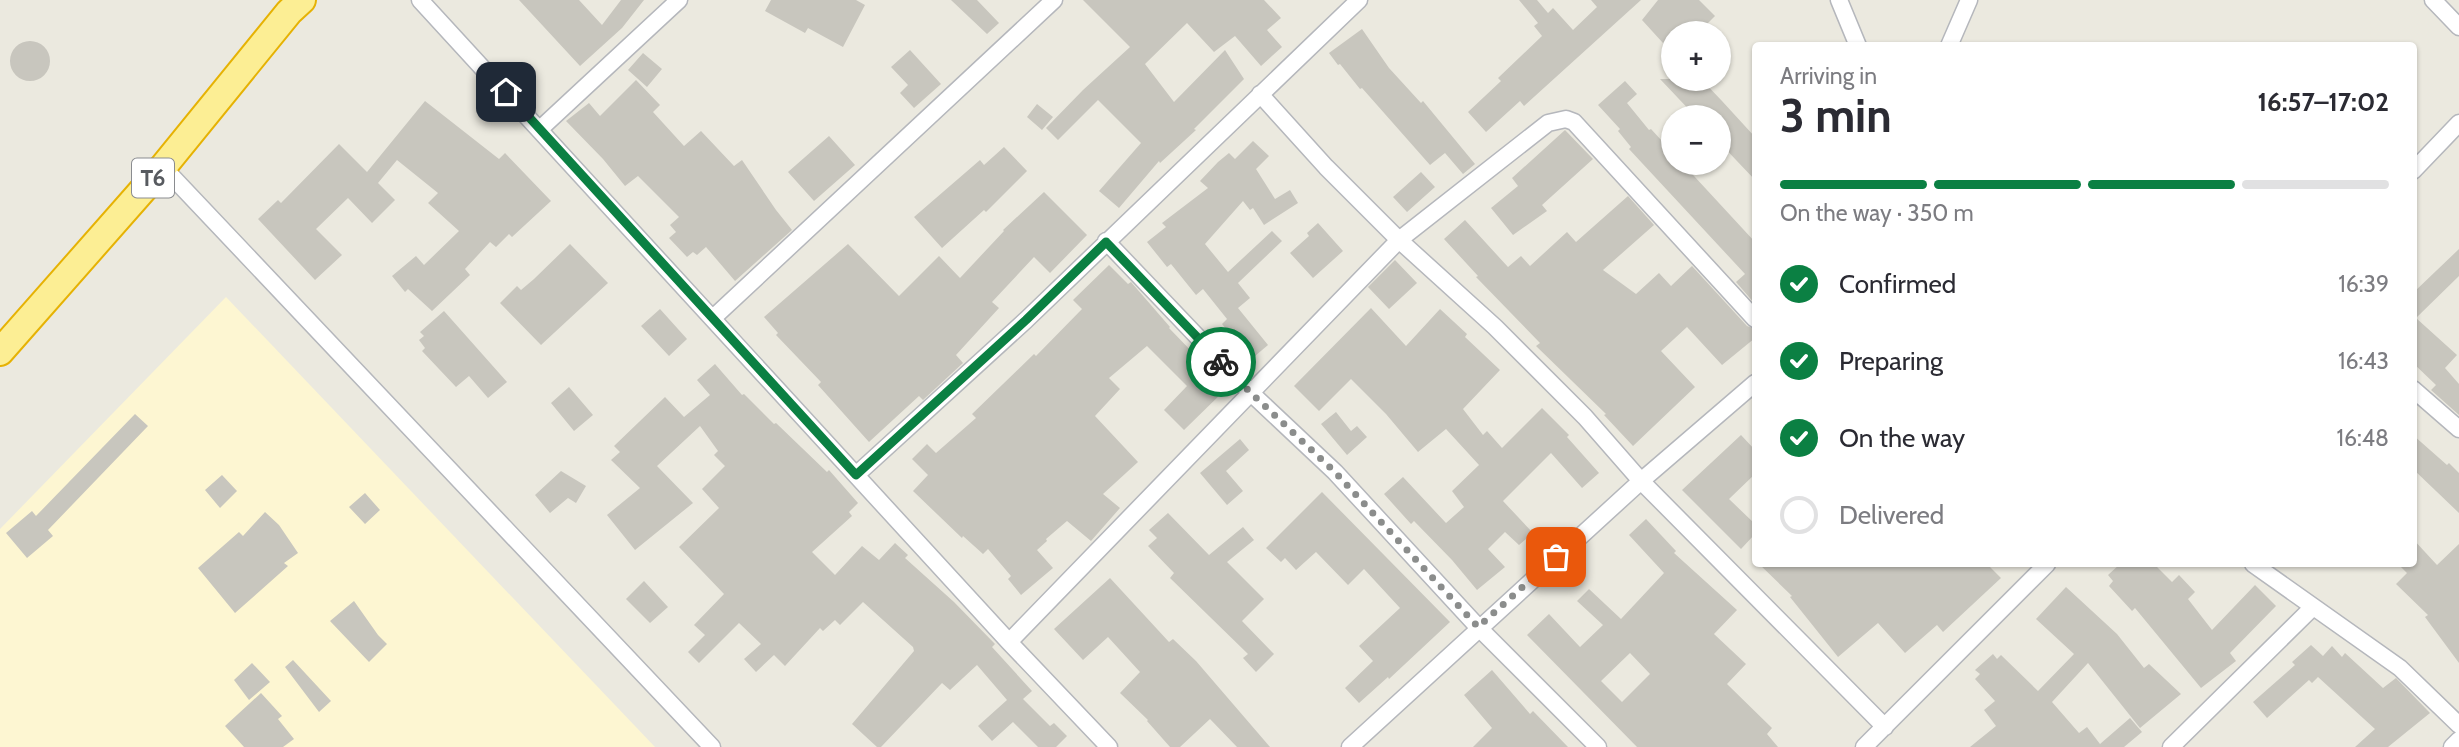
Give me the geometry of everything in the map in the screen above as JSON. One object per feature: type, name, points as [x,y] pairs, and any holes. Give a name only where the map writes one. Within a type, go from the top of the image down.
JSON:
[{"type":"highway","name":"T6","points":[[0,352],[163,167],[290,4]]},
{"type":"street","points":[[420,0],[1009,642],[1109,747]]},
{"type":"street","points":[[540,129],[679,0]]},
{"type":"street","points":[[713,318],[1054,0]]},
{"type":"street","points":[[856,475],[1026,320],[1359,0]]},
{"type":"street","points":[[1839,0],[1856,42]]},
{"type":"street","points":[[1951,42],[1969,0]]},
{"type":"street","points":[[2433,0],[2459,27]]},
{"type":"street","points":[[1260,93],[1326,167],[1576,408],[1640,481],[1885,727]]},
{"type":"street","points":[[1009,642],[1399,240],[1548,123],[1566,119],[1574,122],[1752,316]]},
{"type":"street","points":[[2417,167],[2456,131]]},
{"type":"street","points":[[163,167],[712,747]]},
{"type":"street","points":[[1106,242],[1251,393],[1335,472],[1478,627],[1598,747]]},
{"type":"street","points":[[1350,747],[1640,481],[1752,386]]},
{"type":"street","points":[[2417,392],[2459,429]]},
{"type":"street","points":[[1864,747],[2044,567]]},
{"type":"street","points":[[2257,567],[2400,668],[2459,725]]},
{"type":"street","points":[[2171,747],[2312,608]]},
{"type":"street","points":[[2452,747],[2459,740]]},
{"type":"shaded area","points":[[226,297],[655,747],[0,747],[0,529]]},
{"type":"building","points":[[519,0],[579,0],[602,25],[621,0],[644,0],[622,28],[580,66]]},
{"type":"building","points":[[771,0],[856,0],[865,5],[843,47],[808,28],[805,33],[765,11]]},
{"type":"building","points":[[951,0],[977,0],[999,23],[987,34]]},
{"type":"building","points":[[1083,0],[1264,0],[1281,18],[1267,30],[1282,47],[1261,66],[1235,36],[1214,52],[1187,23],[1145,64],[1174,102],[1225,50],[1244,79],[1194,129],[1196,130],[1160,163],[1159,161],[1119,208],[1099,191],[1141,143],[1098,100],[1058,140],[1046,128],[1130,47]]},
{"type":"building","points":[[1519,0],[1537,0],[1548,13],[1553,8],[1573,30],[1597,7],[1591,0],[1641,0],[1524,106],[1520,101],[1486,132],[1468,112],[1501,81],[1498,78],[1542,36],[1534,26],[1538,23]]},
{"type":"building","points":[[1658,0],[1699,0],[1715,16],[1710,21],[1661,21],[1661,41],[1642,20]]},
{"type":"building","points":[[1362,29],[1389,68],[1421,103],[1423,101],[1475,164],[1463,174],[1445,153],[1430,165],[1329,53]]},
{"type":"building","points":[[30,41],[38,42],[44,47],[49,53],[49,69],[44,75],[38,80],[30,81],[22,80],[16,75],[11,69],[10,61],[11,53],[16,47],[22,42]]},
{"type":"building","points":[[910,50],[941,84],[914,108],[900,93],[908,85],[891,67]]},
{"type":"building","points":[[643,53],[662,69],[647,87],[628,70]]},
{"type":"building","points":[[636,80],[660,105],[653,112],[684,146],[701,131],[734,166],[742,160],[792,230],[735,281],[706,247],[697,255],[693,252],[687,257],[669,238],[676,232],[670,225],[679,217],[638,176],[625,186],[566,121],[589,103],[600,116]]},
{"type":"building","points":[[1625,81],[1637,94],[1627,103],[1649,130],[1661,140],[1661,175],[1693,175],[1752,239],[1752,301],[1736,282],[1745,274],[1629,149],[1631,147],[1618,131],[1620,129],[1598,105]]},
{"type":"building","points":[[1671,91],[1712,91],[1726,105],[1685,105]]},
{"type":"building","points":[[425,101],[499,159],[505,153],[551,201],[512,237],[509,234],[496,247],[490,242],[465,269],[470,275],[432,311],[408,289],[405,292],[392,276],[416,256],[424,265],[459,231],[428,203],[438,193],[397,160],[378,183],[395,200],[372,223],[348,198],[316,229],[342,255],[315,280],[258,219],[278,200],[281,203],[339,144],[367,172]]},
{"type":"building","points":[[1037,104],[1053,117],[1042,130],[1027,117]]},
{"type":"building","points":[[1731,111],[1752,134],[1752,177],[1731,155]]},
{"type":"building","points":[[1565,130],[1593,159],[1542,205],[1547,211],[1513,235],[1491,208],[1518,186],[1512,178]]},
{"type":"building","points":[[829,136],[855,165],[814,201],[788,172]]},
{"type":"building","points":[[1253,141],[1269,156],[1256,169],[1275,199],[1290,190],[1298,203],[1264,225],[1253,208],[1250,210],[1243,201],[1205,244],[1228,272],[1272,231],[1282,241],[1238,283],[1250,298],[1238,308],[1268,345],[1255,356],[1236,332],[1232,336],[1222,324],[1227,319],[1203,289],[1196,295],[1171,264],[1167,267],[1147,242],[1166,227],[1162,223],[1208,188],[1200,181],[1218,162],[1229,153],[1235,159]]},
{"type":"building","points":[[1004,147],[1027,171],[986,212],[984,210],[942,248],[914,217],[980,160],[984,165]]},
{"type":"building","points":[[1421,172],[1435,187],[1407,212],[1393,197]]},
{"type":"building","points":[[1044,192],[1087,235],[1050,273],[1034,257],[992,302],[999,308],[956,355],[963,363],[923,400],[919,396],[869,442],[818,385],[821,382],[776,335],[778,333],[764,317],[848,244],[899,296],[939,256],[960,278],[1003,230]]},
{"type":"building","points":[[1628,196],[1654,225],[1603,270],[1636,294],[1659,273],[1671,286],[1692,266],[1747,326],[1752,328],[1752,340],[1722,365],[1687,327],[1661,351],[1695,387],[1633,446],[1604,415],[1606,414],[1536,346],[1540,343],[1476,277],[1478,276],[1444,239],[1465,220],[1508,267],[1521,256],[1530,266],[1567,232],[1576,242]]},
{"type":"building","points":[[1318,223],[1343,251],[1313,278],[1290,253],[1309,236],[1307,233]]},
{"type":"building","points":[[570,244],[608,283],[541,345],[500,303],[517,286],[521,290]]},
{"type":"building","points":[[2459,249],[2459,276],[2417,317],[2417,289]]},
{"type":"building","points":[[1395,260],[1417,283],[1389,309],[1368,287]]},
{"type":"building","points":[[1109,265],[1128,284],[1131,282],[1169,328],[1227,388],[1184,430],[1164,410],[1187,386],[1147,346],[1109,378],[1120,389],[1095,416],[1138,462],[1103,494],[1120,508],[1091,541],[1067,521],[1046,539],[1037,550],[1053,568],[1021,595],[1008,579],[1011,576],[988,549],[983,554],[963,536],[962,538],[913,491],[928,475],[912,459],[927,444],[936,453],[976,418],[972,414],[1034,354],[1036,356],[1082,309],[1073,300]]},
{"type":"building","points":[[1371,308],[1406,346],[1440,309],[1500,370],[1463,409],[1483,435],[1487,431],[1502,448],[1542,408],[1569,435],[1567,437],[1599,473],[1582,488],[1551,453],[1503,501],[1533,533],[1519,545],[1505,532],[1488,549],[1505,567],[1477,590],[1452,560],[1414,521],[1411,524],[1384,494],[1403,477],[1446,523],[1464,507],[1452,491],[1479,465],[1446,429],[1418,452],[1386,414],[1351,379],[1319,411],[1294,386]]},
{"type":"building","points":[[660,309],[687,339],[669,356],[641,326]]},
{"type":"building","points":[[444,311],[507,382],[488,398],[469,376],[456,387],[422,351],[425,348],[419,340],[424,336],[420,332]]},
{"type":"building","points":[[2417,319],[2457,355],[2445,368],[2459,384],[2459,415],[2431,390],[2436,385],[2417,367]]},
{"type":"building","points":[[715,364],[742,395],[827,472],[829,470],[858,503],[849,512],[852,516],[812,552],[835,575],[862,546],[879,560],[895,543],[908,555],[905,558],[995,644],[992,647],[1032,691],[1023,699],[1050,726],[1054,723],[1067,736],[1056,747],[1038,747],[1013,722],[992,741],[978,726],[1007,700],[977,665],[950,690],[942,683],[881,747],[877,747],[852,724],[914,651],[913,647],[863,602],[840,625],[835,620],[823,631],[820,628],[785,666],[774,655],[756,672],[744,659],[761,644],[739,623],[699,663],[688,652],[705,635],[694,625],[724,594],[679,547],[719,508],[702,489],[725,466],[714,455],[718,451],[700,426],[657,466],[693,503],[635,550],[607,515],[640,488],[611,460],[620,452],[614,446],[665,397],[684,417],[710,395],[697,380]]},
{"type":"building","points":[[569,387],[593,415],[574,431],[551,403]]},
{"type":"building","points":[[1336,412],[1351,431],[1357,426],[1367,437],[1347,455],[1321,424]]},
{"type":"building","points":[[135,414],[148,426],[48,530],[53,536],[27,558],[6,533],[32,511],[36,516]]},
{"type":"building","points":[[1741,435],[1752,447],[1752,477],[1729,499],[1752,521],[1752,537],[1741,549],[1682,490]]},
{"type":"building","points":[[1240,439],[1249,450],[1226,471],[1243,491],[1227,505],[1200,473]]},
{"type":"building","points":[[2417,439],[2459,473],[2459,513],[2417,473]]},
{"type":"building","points":[[561,471],[586,486],[576,503],[568,498],[550,513],[535,495]]},
{"type":"building","points":[[222,475],[237,491],[220,508],[205,490]]},
{"type":"building","points":[[1322,492],[1450,622],[1359,703],[1345,688],[1373,661],[1359,646],[1400,608],[1364,569],[1348,585],[1316,552],[1296,570],[1285,558],[1281,562],[1266,548]]},
{"type":"building","points":[[365,493],[380,510],[365,524],[349,507]]},
{"type":"building","points":[[265,512],[279,525],[298,553],[284,563],[288,566],[235,613],[198,568],[239,532],[243,536]]},
{"type":"building","points":[[1168,513],[1209,555],[1243,527],[1254,540],[1227,562],[1264,599],[1242,621],[1274,654],[1256,672],[1243,658],[1248,654],[1170,578],[1174,573],[1148,546],[1157,538],[1149,530]]},
{"type":"building","points":[[1646,519],[1676,551],[1674,553],[1737,610],[1714,634],[1746,664],[1727,684],[1772,728],[1767,734],[1778,747],[1637,747],[1527,635],[1549,614],[1580,647],[1603,625],[1577,601],[1589,589],[1621,619],[1664,573],[1629,535]],"holes":[[[1630,653],[1650,674],[1622,702],[1601,681]]]},
{"type":"building","points":[[2417,543],[2437,565],[2459,544],[2459,663],[2425,617],[2428,615],[2396,584],[2407,573],[2401,567],[2417,567]]},
{"type":"building","points":[[1762,567],[1990,567],[2001,578],[1943,632],[1937,625],[1905,653],[1878,623],[1838,657],[1790,597],[1792,596]]},
{"type":"building","points":[[2117,567],[2157,567],[2172,582],[2179,575],[2195,592],[2188,599],[2212,630],[2255,585],[2276,606],[2230,653],[2236,661],[2201,688],[2135,608],[2132,611],[2109,586],[2113,581],[2108,575]]},
{"type":"building","points":[[1110,578],[1169,642],[1173,639],[1196,661],[1270,747],[1237,747],[1210,719],[1180,747],[1170,747],[1148,720],[1120,693],[1140,672],[1108,637],[1083,660],[1054,629]]},
{"type":"building","points":[[644,581],[668,607],[650,623],[626,599]]},
{"type":"building","points":[[2066,587],[2117,634],[2144,668],[2149,664],[2181,694],[2140,728],[2088,663],[2052,702],[2079,733],[2087,727],[2100,744],[2130,718],[2142,732],[2124,747],[1970,747],[1996,726],[1984,710],[1995,701],[1975,679],[1980,674],[1975,670],[1993,654],[1997,659],[2001,655],[2038,691],[2074,654],[2036,619]]},
{"type":"building","points":[[354,601],[387,644],[369,662],[330,621]]},
{"type":"building","points":[[2311,645],[2323,656],[2332,646],[2342,657],[2345,653],[2383,688],[2396,678],[2430,713],[2388,747],[2355,747],[2375,729],[2318,677],[2312,683],[2309,680],[2267,718],[2253,702],[2295,665],[2292,662]]},
{"type":"building","points":[[293,660],[331,701],[319,712],[285,667]]},
{"type":"building","points":[[252,663],[270,682],[249,700],[234,680]]},
{"type":"building","points":[[1492,670],[1530,714],[1533,711],[1568,747],[1473,747],[1492,728],[1464,695]]},
{"type":"building","points":[[261,693],[282,716],[278,719],[294,739],[283,747],[244,747],[225,726]]},
{"type":"way so far","points":[[1221,362],[1335,472],[1478,627],[1556,557]]},
{"type":"route","points":[[506,92],[856,475],[1026,320],[1106,242],[1221,362]]}]
